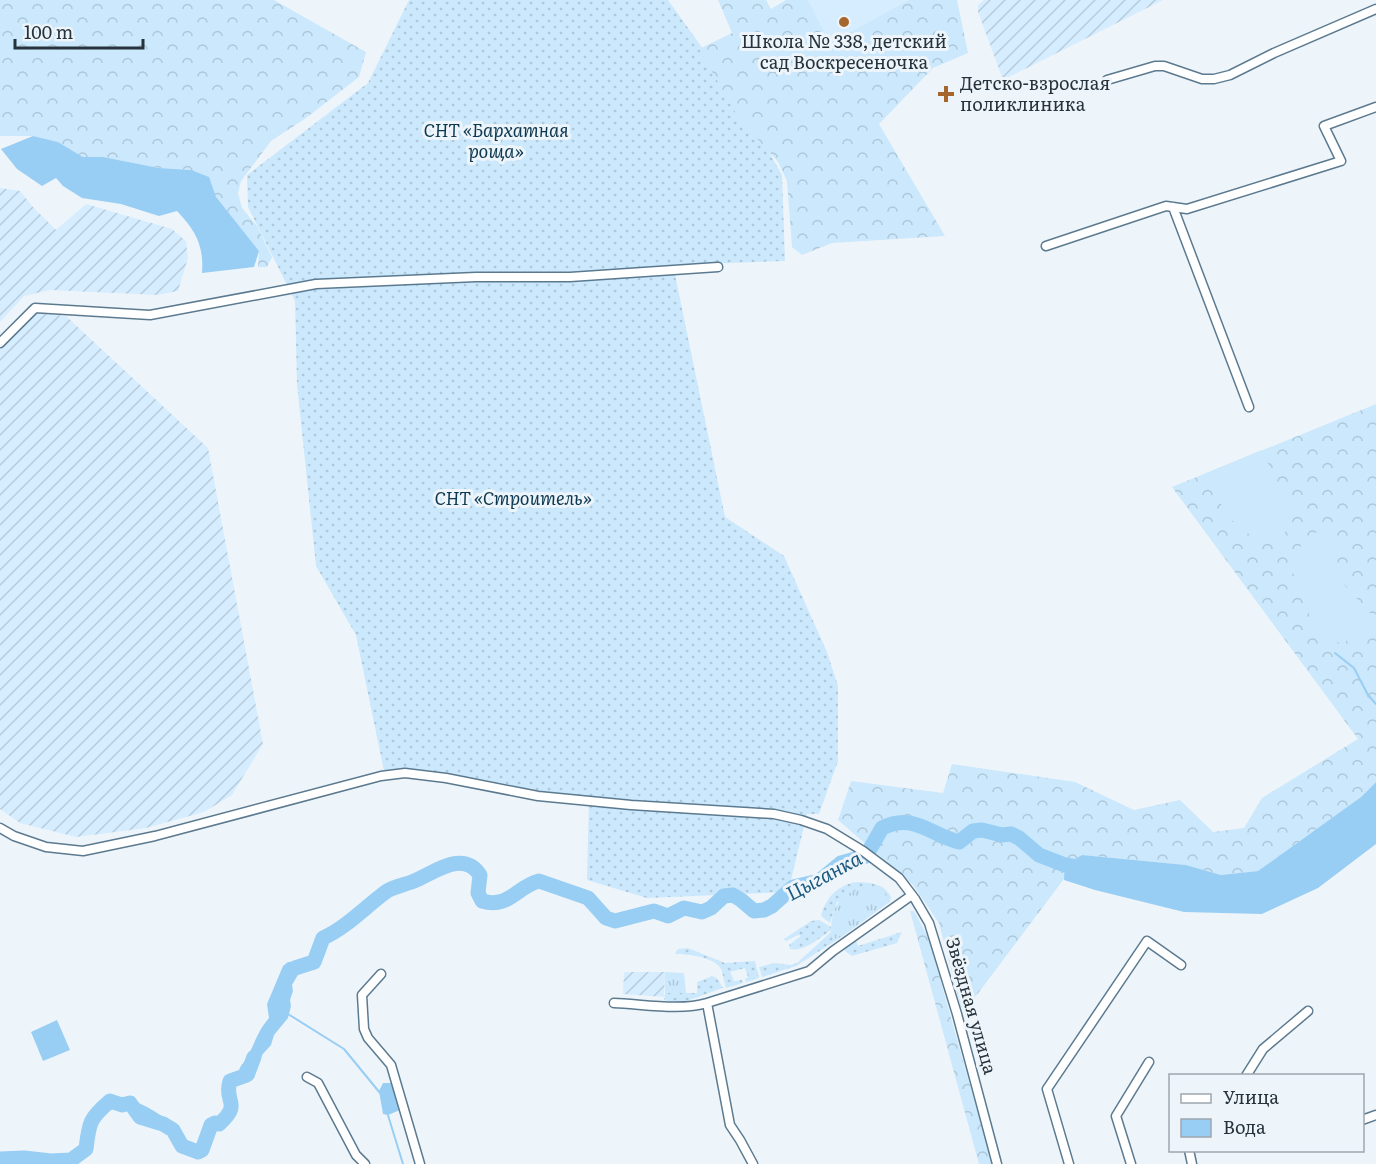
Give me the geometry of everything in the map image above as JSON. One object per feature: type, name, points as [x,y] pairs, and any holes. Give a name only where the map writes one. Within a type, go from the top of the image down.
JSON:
[{"type":"street","points":[[1107,80],[1155,66],[1164,66],[1202,79],[1214,80],[1375,11]]},
{"type":"street","points":[[1046,246],[1166,206],[1186,209],[1341,161],[1324,126],[1376,106]]},
{"type":"street","points":[[1173,207],[1249,407]]},
{"type":"street","points":[[0,343],[35,308],[150,315],[316,284],[464,278],[570,277],[718,267]]},
{"type":"street","name":"Звёздная улица","points":[[0,828],[14,836],[46,847],[82,851],[155,836],[381,776],[405,773],[446,778],[538,796],[643,806],[774,814],[801,820],[827,829],[890,869],[912,895],[929,923],[957,1014],[997,1164]]},
{"type":"street","points":[[614,1003],[699,1006],[809,971],[833,951],[912,895]]},
{"type":"street","points":[[1069,1164],[1047,1089],[1147,941],[1181,965]]},
{"type":"street","points":[[381,974],[362,995],[363,1029],[391,1065],[420,1164]]},
{"type":"street","points":[[707,1003],[730,1125],[753,1164]]},
{"type":"street","points":[[1247,1074],[1263,1049],[1308,1011]]},
{"type":"street","points":[[1131,1164],[1116,1116],[1149,1062]]},
{"type":"street","points":[[307,1077],[318,1083],[356,1155],[365,1164]]},
{"type":"shaded area","name":"Школа № 338, детский сад Воскресеночка","points":[[808,0],[909,0],[830,43]]},
{"type":"shaded area","points":[[984,0],[1163,0],[1003,80],[978,12],[978,5]]},
{"type":"shaded area","points":[[0,188],[20,191],[56,230],[86,204],[172,229],[186,241],[188,258],[178,291],[157,295],[50,290],[24,296],[0,322]]},
{"type":"shaded area","points":[[35,312],[66,316],[208,448],[263,744],[232,795],[204,812],[146,828],[76,837],[20,823],[0,809],[0,345]]},
{"type":"shaded area","points":[[624,972],[665,972],[664,997],[623,994]]},
{"type":"green space","points":[[0,0],[274,0],[366,52],[359,77],[306,118],[271,141],[241,181],[238,193],[242,208],[257,226],[272,257],[267,267],[258,267],[259,251],[191,170],[159,168],[103,157],[83,157],[58,142],[33,136],[0,136]]},
{"type":"green space","name":"СНТ «Строитель»","points":[[409,0],[668,0],[739,99],[782,175],[785,261],[673,265],[725,517],[784,556],[827,652],[838,686],[838,761],[819,814],[807,814],[788,892],[647,898],[587,880],[589,798],[385,776],[356,635],[316,566],[297,384],[295,301],[248,207],[247,175],[368,83]]},
{"type":"green space","points":[[718,0],[766,0],[771,9],[786,0],[808,0],[830,43],[909,0],[957,0],[968,53],[933,68],[879,124],[945,236],[832,243],[802,255],[792,247],[787,181],[778,162],[738,117],[699,49],[732,33]]},
{"type":"green space","points":[[1376,404],[1376,782],[1361,797],[1258,871],[1221,875],[1186,865],[1082,855],[976,996],[961,1008],[939,923],[913,885],[838,820],[851,781],[943,793],[952,764],[1075,782],[1134,810],[1180,800],[1213,832],[1244,828],[1262,798],[1358,739],[1172,487]]},
{"type":"green space","points":[[1262,450],[1275,479],[1297,502],[1291,521],[1280,542],[1258,541],[1229,518],[1204,474]]},
{"type":"green space","points":[[1323,527],[1334,548],[1342,582],[1376,620],[1376,624],[1341,644],[1315,629],[1290,565],[1302,544]]},
{"type":"green space","points":[[850,883],[881,886],[891,897],[890,902],[888,903],[888,896],[837,902],[830,923],[821,916],[826,903],[834,893]]},
{"type":"green space","points":[[863,888],[881,889],[888,896],[888,903],[836,939],[831,936],[832,919],[837,905],[847,895]]},
{"type":"green space","points":[[910,911],[914,911],[929,939],[992,1164],[979,1164]]},
{"type":"green space","points":[[819,920],[831,927],[831,930],[806,946],[790,949],[789,945],[801,936],[798,935],[786,941],[784,939],[811,921]]},
{"type":"green space","points":[[831,932],[831,936],[836,939],[843,936],[796,966],[762,977],[759,967],[775,963],[791,965],[797,963]]},
{"type":"green space","points":[[902,932],[897,943],[852,956],[845,951],[846,947],[856,941],[858,946]]},
{"type":"green space","points":[[688,948],[725,963],[755,961],[759,978],[746,982],[745,979],[748,977],[745,968],[730,972],[734,981],[742,980],[743,983],[726,988],[718,965],[707,959],[675,954],[678,949]]},
{"type":"green space","points":[[665,972],[684,973],[686,993],[665,993]]},
{"type":"green space","points":[[712,976],[717,978],[723,988],[686,1001],[664,1000],[665,993],[697,993],[697,982]]},
{"type":"water","points":[[33,136],[58,142],[83,157],[103,157],[159,168],[191,170],[209,177],[216,197],[259,251],[254,267],[202,273],[202,255],[197,239],[177,211],[159,216],[121,204],[82,198],[63,186],[56,178],[42,186],[17,169],[1,149]]},
{"type":"water","points":[[1376,782],[1376,844],[1318,888],[1262,914],[1184,912],[1064,880],[1065,865],[1082,855],[1186,865],[1221,875],[1258,871],[1361,797]]},
{"type":"water","points":[[288,962],[314,962],[312,965],[303,966],[292,985],[288,1018],[262,1055],[252,1079],[239,1071],[269,1018],[267,1004],[283,966]]},
{"type":"water","points":[[57,1020],[70,1050],[43,1061],[31,1032]]},
{"type":"water","points":[[383,1083],[393,1083],[400,1110],[388,1115],[383,1114],[379,1091]]},
{"type":"water","points":[[124,1099],[152,1110],[176,1128],[171,1130],[142,1121],[130,1112]]},
{"type":"waterway","points":[[1335,653],[1354,668],[1368,695],[1376,704]]},
{"type":"waterway","name":"Цыганка","points":[[295,968],[314,962],[323,938],[348,923],[387,891],[457,863],[473,867],[480,875],[478,893],[482,901],[491,903],[506,900],[539,881],[588,898],[606,918],[615,921],[654,911],[668,916],[684,908],[702,912],[711,908],[724,896],[733,895],[754,911],[764,910],[772,906],[793,887],[819,881],[841,863],[866,856],[882,828],[903,822],[922,826],[959,842],[973,831],[1011,834],[1039,855],[1065,865],[1083,868]]},
{"type":"waterway","points":[[288,1014],[344,1049],[380,1093]]},
{"type":"waterway","name":"Цыганка","points":[[0,1159],[71,1160],[86,1149],[92,1121],[110,1101],[122,1105],[130,1103],[140,1117],[163,1124],[173,1130],[182,1146],[198,1152],[202,1150],[211,1125],[219,1124],[230,1111],[230,1081],[247,1075],[254,1057]]},
{"type":"waterway","points":[[387,1112],[403,1164]]},
{"type":"place","name":"Школа № 338, детский сад Воскресеночка","points":[[844,22]]},
{"type":"place","name":"Детско-взрослая поликлиника","points":[[946,94]]},
{"type":"park label","name":"СНТ «Бархатная роща»","points":[[496,141]]}]
